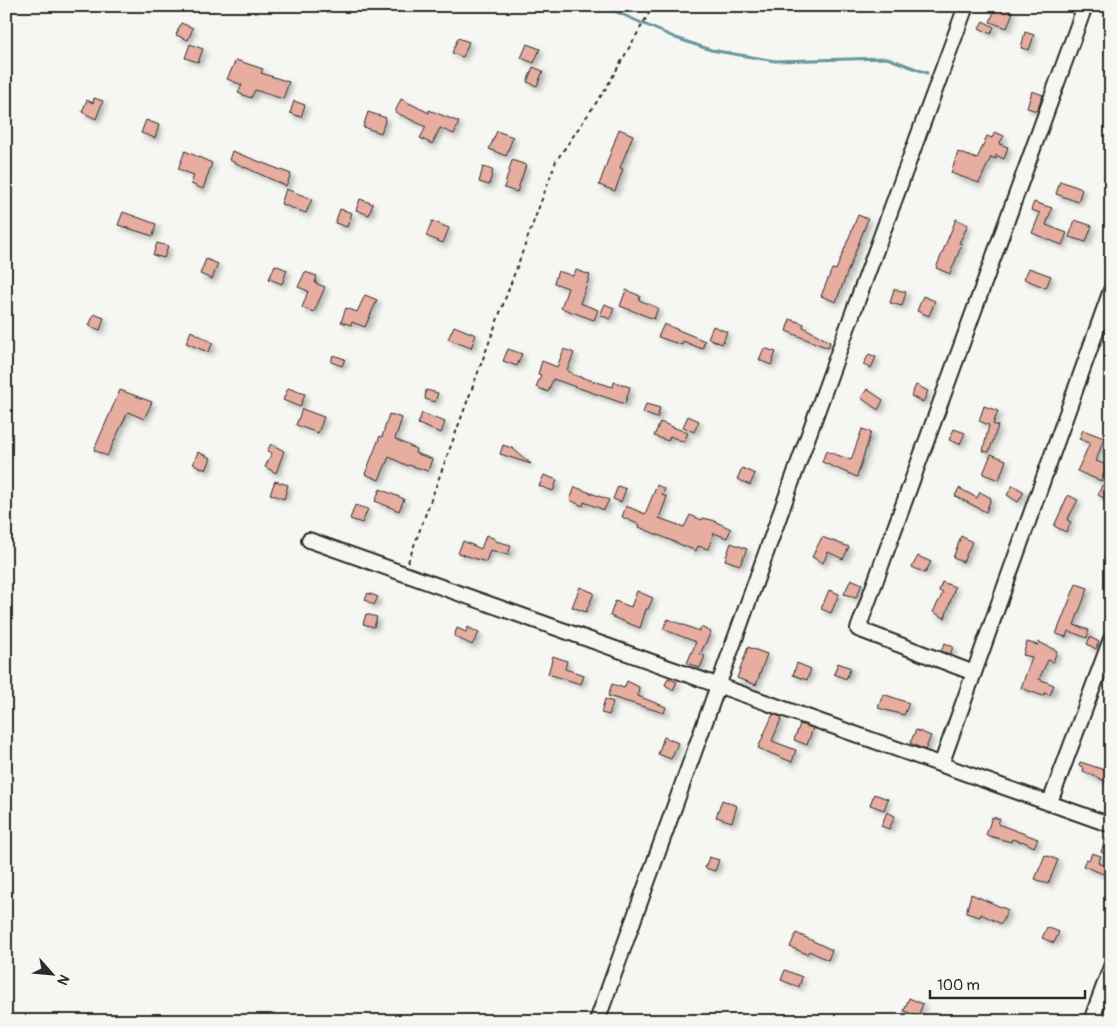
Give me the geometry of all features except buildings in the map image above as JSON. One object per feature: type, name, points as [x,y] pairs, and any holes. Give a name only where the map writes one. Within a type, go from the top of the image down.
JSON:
[{"type":"street","points":[[597,1021],[966,6]]},
{"type":"street","points":[[974,673],[858,629],[1085,6]]},
{"type":"street","points":[[941,765],[1111,290]]},
{"type":"street","points":[[310,540],[1111,825]]},
{"type":"street","points":[[1050,802],[1111,639]]},
{"type":"street","points":[[1091,1021],[1111,967]]},
{"type":"path","points":[[404,574],[556,161],[605,90],[653,6]]},
{"type":"waterway","points":[[603,6],[676,38],[711,50],[775,61],[887,58],[927,73]]},
{"type":"waterway","points":[[6,1018],[10,1021]]}]
